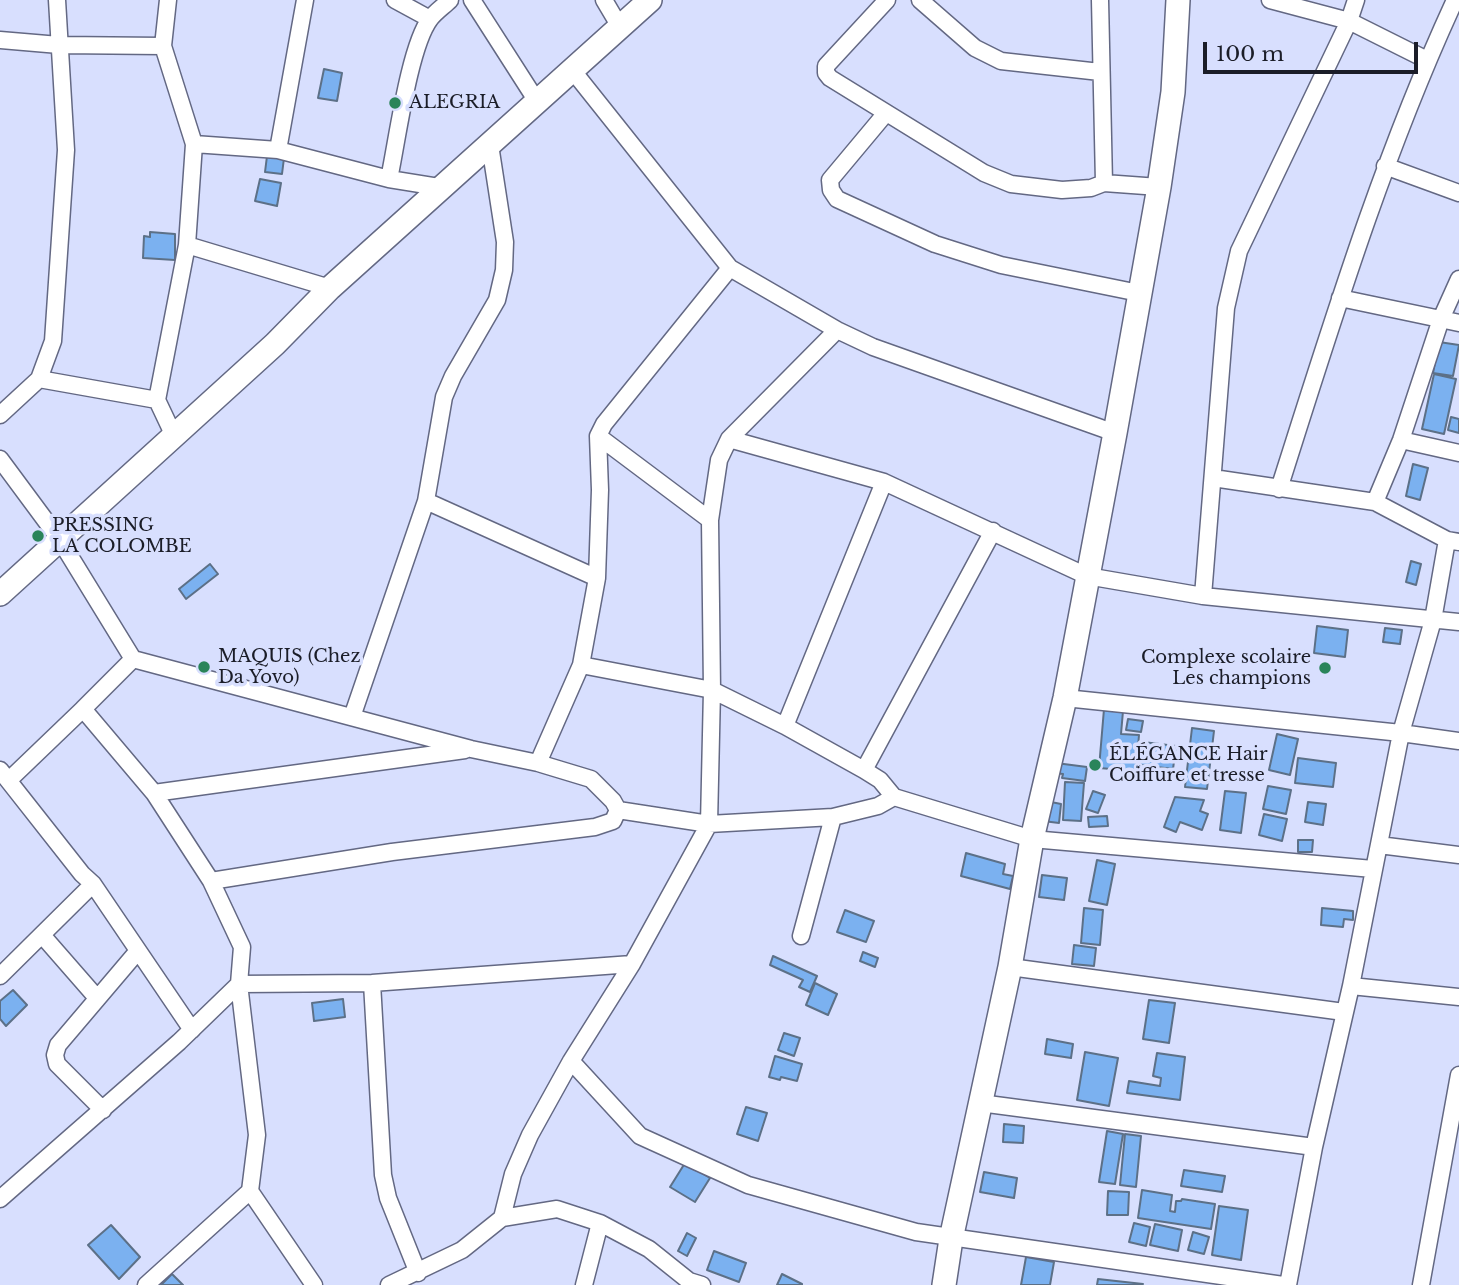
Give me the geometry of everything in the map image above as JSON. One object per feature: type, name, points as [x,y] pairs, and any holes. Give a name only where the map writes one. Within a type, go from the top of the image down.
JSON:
[{"type":"main road","points":[[0,594],[275,344],[330,288],[650,0]]},
{"type":"main road","points":[[944,1285],[951,1239],[1010,967],[1032,839],[1065,698],[1115,433],[1159,187],[1173,92],[1178,0]]},
{"type":"street","points":[[0,415],[39,379],[53,341],[65,176],[65,114],[57,0]]},
{"type":"street","points":[[168,0],[163,46],[194,144],[187,246],[157,400],[174,436]]},
{"type":"street","points":[[278,150],[304,0]]},
{"type":"street","points":[[396,0],[430,19]]},
{"type":"street","points":[[389,180],[413,65],[430,19],[450,0]]},
{"type":"street","points":[[472,0],[538,103]]},
{"type":"street","points":[[604,0],[620,27]]},
{"type":"street","points":[[887,0],[826,66],[826,74],[984,173],[1011,184],[1062,190],[1091,188],[1104,183],[1159,187]]},
{"type":"street","points":[[920,0],[975,48],[1001,61],[1100,72]]},
{"type":"street","points":[[1100,0],[1104,183]]},
{"type":"street","points":[[1270,0],[1349,22],[1427,60]]},
{"type":"street","points":[[1203,596],[1226,308],[1238,251],[1349,22],[1356,0]]},
{"type":"street","points":[[1279,489],[1385,166],[1427,60],[1455,0]]},
{"type":"street","points":[[0,40],[59,45],[163,46]]},
{"type":"street","points":[[573,71],[730,268],[837,330],[873,347],[1115,433]]},
{"type":"street","points":[[886,113],[830,180],[831,190],[837,198],[935,244],[1002,265],[1139,293]]},
{"type":"street","points":[[194,144],[278,150],[389,180],[444,188]]},
{"type":"street","points":[[352,717],[426,501],[444,397],[453,376],[497,300],[505,271],[505,242],[490,145]]},
{"type":"street","points":[[1385,166],[1459,192]]},
{"type":"street","points":[[187,246],[330,288]]},
{"type":"street","points":[[538,763],[581,664],[597,578],[600,490],[598,436],[604,424],[730,268]]},
{"type":"street","points":[[1375,502],[1401,440],[1441,318],[1459,279]]},
{"type":"street","points":[[1340,298],[1459,323]]},
{"type":"street","points":[[502,1218],[513,1174],[526,1145],[571,1061],[632,964],[709,824],[712,690],[710,520],[719,460],[729,439],[837,330]]},
{"type":"street","points":[[39,379],[157,400]]},
{"type":"street","points":[[598,436],[710,520]]},
{"type":"street","points":[[729,439],[884,482],[1087,576],[1203,596],[1459,622]]},
{"type":"street","points":[[1401,440],[1459,453]]},
{"type":"street","points":[[0,459],[60,540],[133,659],[591,779],[613,801],[618,810]]},
{"type":"street","points":[[1213,478],[1375,502],[1453,541],[1401,733],[1351,986],[1314,1147],[1288,1285]]},
{"type":"street","points":[[785,726],[884,482]]},
{"type":"street","points":[[426,501],[597,578]]},
{"type":"street","points":[[864,770],[993,531]]},
{"type":"street","points":[[133,659],[83,709],[4,775],[82,874],[93,884],[192,1030]]},
{"type":"street","points":[[581,664],[712,690],[785,726],[864,770],[880,780],[894,797],[1032,839],[1373,869]]},
{"type":"street","points":[[1065,698],[1459,741]]},
{"type":"street","points":[[83,709],[154,793],[211,881],[242,947],[239,984],[257,1135],[250,1191],[146,1285]]},
{"type":"street","points":[[154,793],[471,749]]},
{"type":"street","points":[[618,810],[709,824],[833,817],[878,806],[894,797]]},
{"type":"street","points":[[211,881],[391,852],[595,827],[613,821],[618,810]]},
{"type":"street","points":[[801,936],[833,817]]},
{"type":"street","points":[[1379,845],[1459,856]]},
{"type":"street","points":[[0,976],[93,884]]},
{"type":"street","points":[[42,935],[97,998]]},
{"type":"street","points":[[103,1110],[57,1064],[55,1055],[58,1045],[137,951]]},
{"type":"street","points":[[0,1199],[192,1030],[239,984],[372,984],[632,964]]},
{"type":"street","points":[[1010,967],[1344,1012]]},
{"type":"street","points":[[372,984],[383,1175],[388,1198],[418,1273]]},
{"type":"street","points":[[1351,986],[1459,997]]},
{"type":"street","points":[[571,1061],[640,1136],[748,1185],[916,1232],[951,1239],[1283,1285]]},
{"type":"street","points":[[1421,1285],[1459,1075]]},
{"type":"street","points":[[980,1103],[1314,1147]]},
{"type":"street","points":[[250,1191],[314,1285]]},
{"type":"street","points":[[389,1285],[463,1250],[502,1218],[557,1209],[600,1223],[649,1249],[693,1284]]},
{"type":"street","points":[[584,1285],[600,1223]]},
{"type":"building","points":[[324,69],[342,73],[337,101],[318,98]]},
{"type":"building","points":[[267,156],[284,158],[282,174],[265,172]]},
{"type":"building","points":[[260,179],[281,183],[277,206],[255,201]]},
{"type":"building","points":[[150,232],[175,234],[175,260],[143,258],[144,236],[150,237]]},
{"type":"building","points":[[1439,342],[1459,345],[1453,376],[1433,373]]},
{"type":"building","points":[[1434,374],[1456,379],[1444,434],[1422,429]]},
{"type":"building","points":[[1451,417],[1459,419],[1459,433],[1448,430]]},
{"type":"building","points":[[1413,464],[1428,468],[1420,500],[1406,496]]},
{"type":"building","points":[[1411,561],[1421,564],[1416,585],[1406,582]]},
{"type":"building","points":[[210,564],[218,574],[186,599],[179,589]]},
{"type":"building","points":[[1317,626],[1348,630],[1345,657],[1314,653]]},
{"type":"building","points":[[1385,628],[1402,630],[1400,644],[1383,642]]},
{"type":"building","points":[[1104,709],[1123,711],[1121,734],[1139,735],[1136,771],[1099,768]]},
{"type":"building","points":[[1128,719],[1143,721],[1141,732],[1126,730]]},
{"type":"building","points":[[1192,728],[1214,731],[1207,789],[1185,787]]},
{"type":"building","points":[[1277,734],[1298,739],[1290,775],[1269,770]]},
{"type":"building","points":[[1143,742],[1176,746],[1173,769],[1140,765]]},
{"type":"building","points":[[1298,758],[1336,763],[1333,787],[1295,783]]},
{"type":"building","points":[[1056,763],[1087,767],[1085,781],[1062,778],[1063,774],[1055,773]]},
{"type":"building","points":[[1065,782],[1084,783],[1081,821],[1063,820]]},
{"type":"building","points":[[1268,786],[1291,790],[1286,814],[1263,809]]},
{"type":"building","points":[[1093,791],[1105,795],[1098,813],[1086,809]]},
{"type":"building","points":[[1225,791],[1246,793],[1241,833],[1220,830]]},
{"type":"building","points":[[1175,797],[1204,800],[1200,811],[1208,814],[1202,830],[1180,822],[1176,832],[1164,827]]},
{"type":"building","points":[[1046,801],[1061,804],[1059,823],[1043,821]]},
{"type":"building","points":[[1308,802],[1326,804],[1323,825],[1305,822]]},
{"type":"building","points":[[1264,814],[1287,819],[1282,841],[1259,835]]},
{"type":"building","points":[[1107,816],[1108,826],[1089,827],[1088,817]]},
{"type":"building","points":[[1298,840],[1313,840],[1312,852],[1298,852]]},
{"type":"building","points":[[966,853],[1005,864],[1003,874],[1013,876],[1010,889],[961,876]]},
{"type":"building","points":[[1097,860],[1115,864],[1107,905],[1089,901]]},
{"type":"building","points":[[1042,875],[1067,878],[1064,900],[1039,897]]},
{"type":"building","points":[[1084,908],[1103,910],[1100,945],[1081,943]]},
{"type":"building","points":[[1322,908],[1353,911],[1353,920],[1344,919],[1343,927],[1321,925]]},
{"type":"building","points":[[845,910],[874,921],[866,942],[837,932]]},
{"type":"building","points":[[1074,945],[1096,948],[1094,966],[1072,964]]},
{"type":"building","points":[[863,952],[878,958],[875,967],[860,961]]},
{"type":"building","points":[[773,956],[817,976],[810,992],[799,987],[803,980],[770,965]]},
{"type":"building","points":[[815,983],[837,994],[828,1015],[806,1005]]},
{"type":"building","points":[[13,990],[27,1005],[6,1026],[0,1019],[0,1001]]},
{"type":"building","points":[[343,999],[345,1017],[314,1021],[312,1003]]},
{"type":"building","points":[[1149,1000],[1175,1003],[1169,1043],[1143,1039]]},
{"type":"building","points":[[784,1033],[800,1038],[794,1056],[778,1050]]},
{"type":"building","points":[[1047,1039],[1073,1044],[1071,1058],[1045,1054]]},
{"type":"building","points":[[1085,1052],[1118,1058],[1109,1106],[1077,1100]]},
{"type":"building","points":[[1157,1053],[1185,1057],[1180,1100],[1127,1093],[1129,1081],[1160,1086],[1161,1078],[1153,1076]]},
{"type":"building","points":[[775,1056],[802,1064],[797,1081],[769,1077]]},
{"type":"building","points":[[746,1107],[767,1113],[758,1141],[737,1134]]},
{"type":"building","points":[[1004,1124],[1024,1126],[1023,1143],[1003,1142]]},
{"type":"building","points":[[1107,1131],[1123,1134],[1115,1184],[1099,1182]]},
{"type":"building","points":[[1125,1134],[1141,1136],[1136,1187],[1120,1185]]},
{"type":"building","points":[[685,1163],[710,1178],[695,1202],[670,1187]]},
{"type":"building","points":[[1184,1170],[1225,1176],[1222,1192],[1181,1186]]},
{"type":"building","points":[[984,1172],[1017,1178],[1014,1198],[980,1192]]},
{"type":"building","points":[[1142,1190],[1172,1195],[1170,1211],[1175,1212],[1176,1201],[1182,1199],[1215,1204],[1211,1229],[1138,1218]]},
{"type":"building","points":[[1108,1191],[1129,1192],[1128,1215],[1107,1215]]},
{"type":"building","points":[[1219,1206],[1248,1210],[1241,1260],[1212,1255]]},
{"type":"building","points":[[1134,1223],[1150,1227],[1146,1246],[1129,1242]]},
{"type":"building","points":[[1155,1224],[1182,1230],[1178,1251],[1150,1245]]},
{"type":"building","points":[[111,1225],[140,1257],[119,1279],[88,1245]]},
{"type":"building","points":[[1193,1232],[1209,1237],[1204,1254],[1188,1250]]},
{"type":"building","points":[[687,1233],[696,1238],[687,1256],[678,1251]]},
{"type":"building","points":[[714,1251],[746,1263],[739,1282],[707,1270]]},
{"type":"building","points":[[1026,1257],[1054,1262],[1050,1285],[1021,1285]]},
{"type":"building","points":[[172,1274],[183,1285],[161,1285]]},
{"type":"building","points":[[782,1274],[802,1284],[802,1285],[777,1285]]},
{"type":"building","points":[[1098,1279],[1143,1284],[1097,1285]]},
{"type":"place","name":"ALEGRIA","points":[[395,103]]},
{"type":"place","name":"PRESSING LA COLOMBE","points":[[38,536]]},
{"type":"place","name":"MAQUIS (Chez Da Yovo)","points":[[204,667]]},
{"type":"place","name":"Complexe scolaire Les champions","points":[[1325,668]]},
{"type":"place","name":"ÉLÉGANCE Hair Coiffure et tresse","points":[[1095,765]]}]
